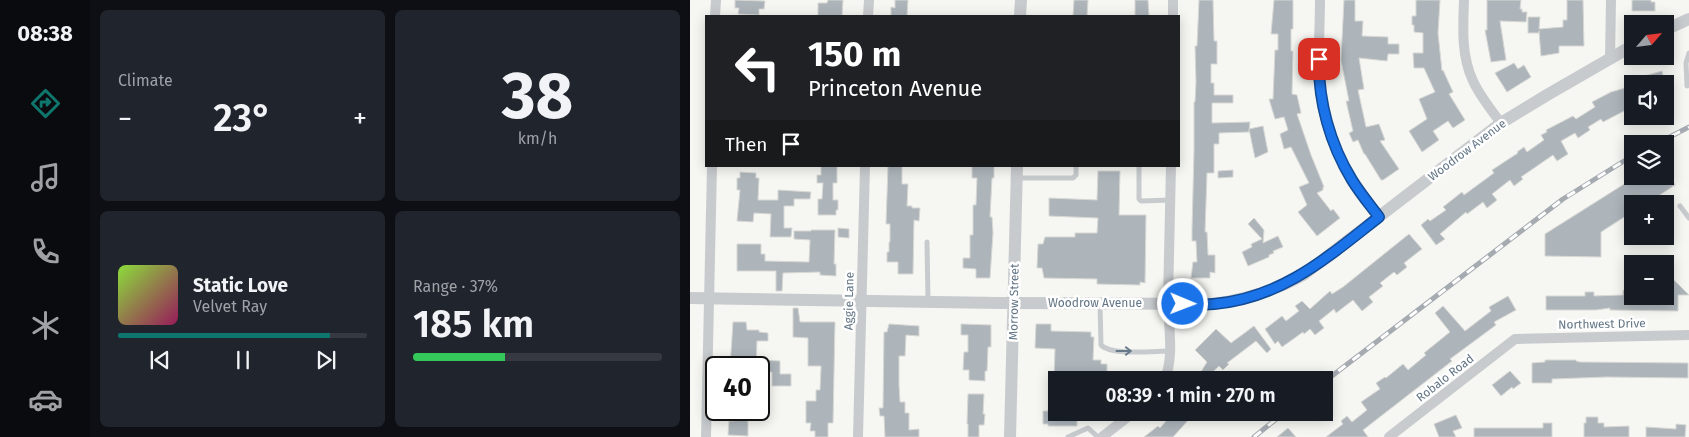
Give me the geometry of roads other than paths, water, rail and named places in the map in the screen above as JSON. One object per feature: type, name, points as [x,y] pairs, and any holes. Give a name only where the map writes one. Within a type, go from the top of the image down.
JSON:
[{"type":"street","points":[[715,15],[716,0]]},
{"type":"street","points":[[868,15],[869,0]]},
{"type":"street","points":[[1020,15],[1021,0]]},
{"type":"street","points":[[1173,0],[1173,15]]},
{"type":"street","points":[[1320,0],[1319,78],[1330,133],[1353,181],[1379,217]]},
{"type":"street","points":[[1464,0],[1464,44],[1468,68],[1481,96],[1501,123]]},
{"type":"street","points":[[1610,58],[1611,0]]},
{"type":"street","points":[[1674,27],[1688,22]]},
{"type":"street","name":"Woodrow Avenue","points":[[690,298],[1168,304],[1212,304],[1246,299],[1277,288],[1318,265],[1501,123],[1624,50]]},
{"type":"street","points":[[706,437],[712,167]]},
{"type":"street","name":"Aggie Lane","points":[[858,437],[864,167]]},
{"type":"street","points":[[1166,371],[1170,351],[1168,304],[1171,167]]},
{"type":"street","name":"Morrow Street","points":[[1010,437],[1017,172]]},
{"type":"street","name":"Northwest Drive","points":[[1515,338],[1689,335]]},
{"type":"street","name":"Robalo Road","points":[[1389,437],[1515,338]]},
{"type":"street","points":[[1102,437],[1122,421]]},
{"type":"lane","points":[[1686,86],[1686,63],[1689,53]]},
{"type":"lane","points":[[1017,172],[1073,178],[1076,174],[1076,167]]},
{"type":"lane","points":[[1139,167],[1139,199],[1170,200]]},
{"type":"lane","points":[[1680,206],[1689,218]]},
{"type":"lane","points":[[927,242],[928,302]]},
{"type":"lane","points":[[1100,303],[1101,345],[1103,347],[1112,351],[1170,351]]},
{"type":"lane","points":[[1068,437],[1088,428],[1098,437]]},
{"type":"railway","points":[[1673,135],[1689,127]]},
{"type":"railway","points":[[1333,375],[1563,199],[1624,161]]},
{"type":"railway","points":[[1254,437],[1274,421]]}]
